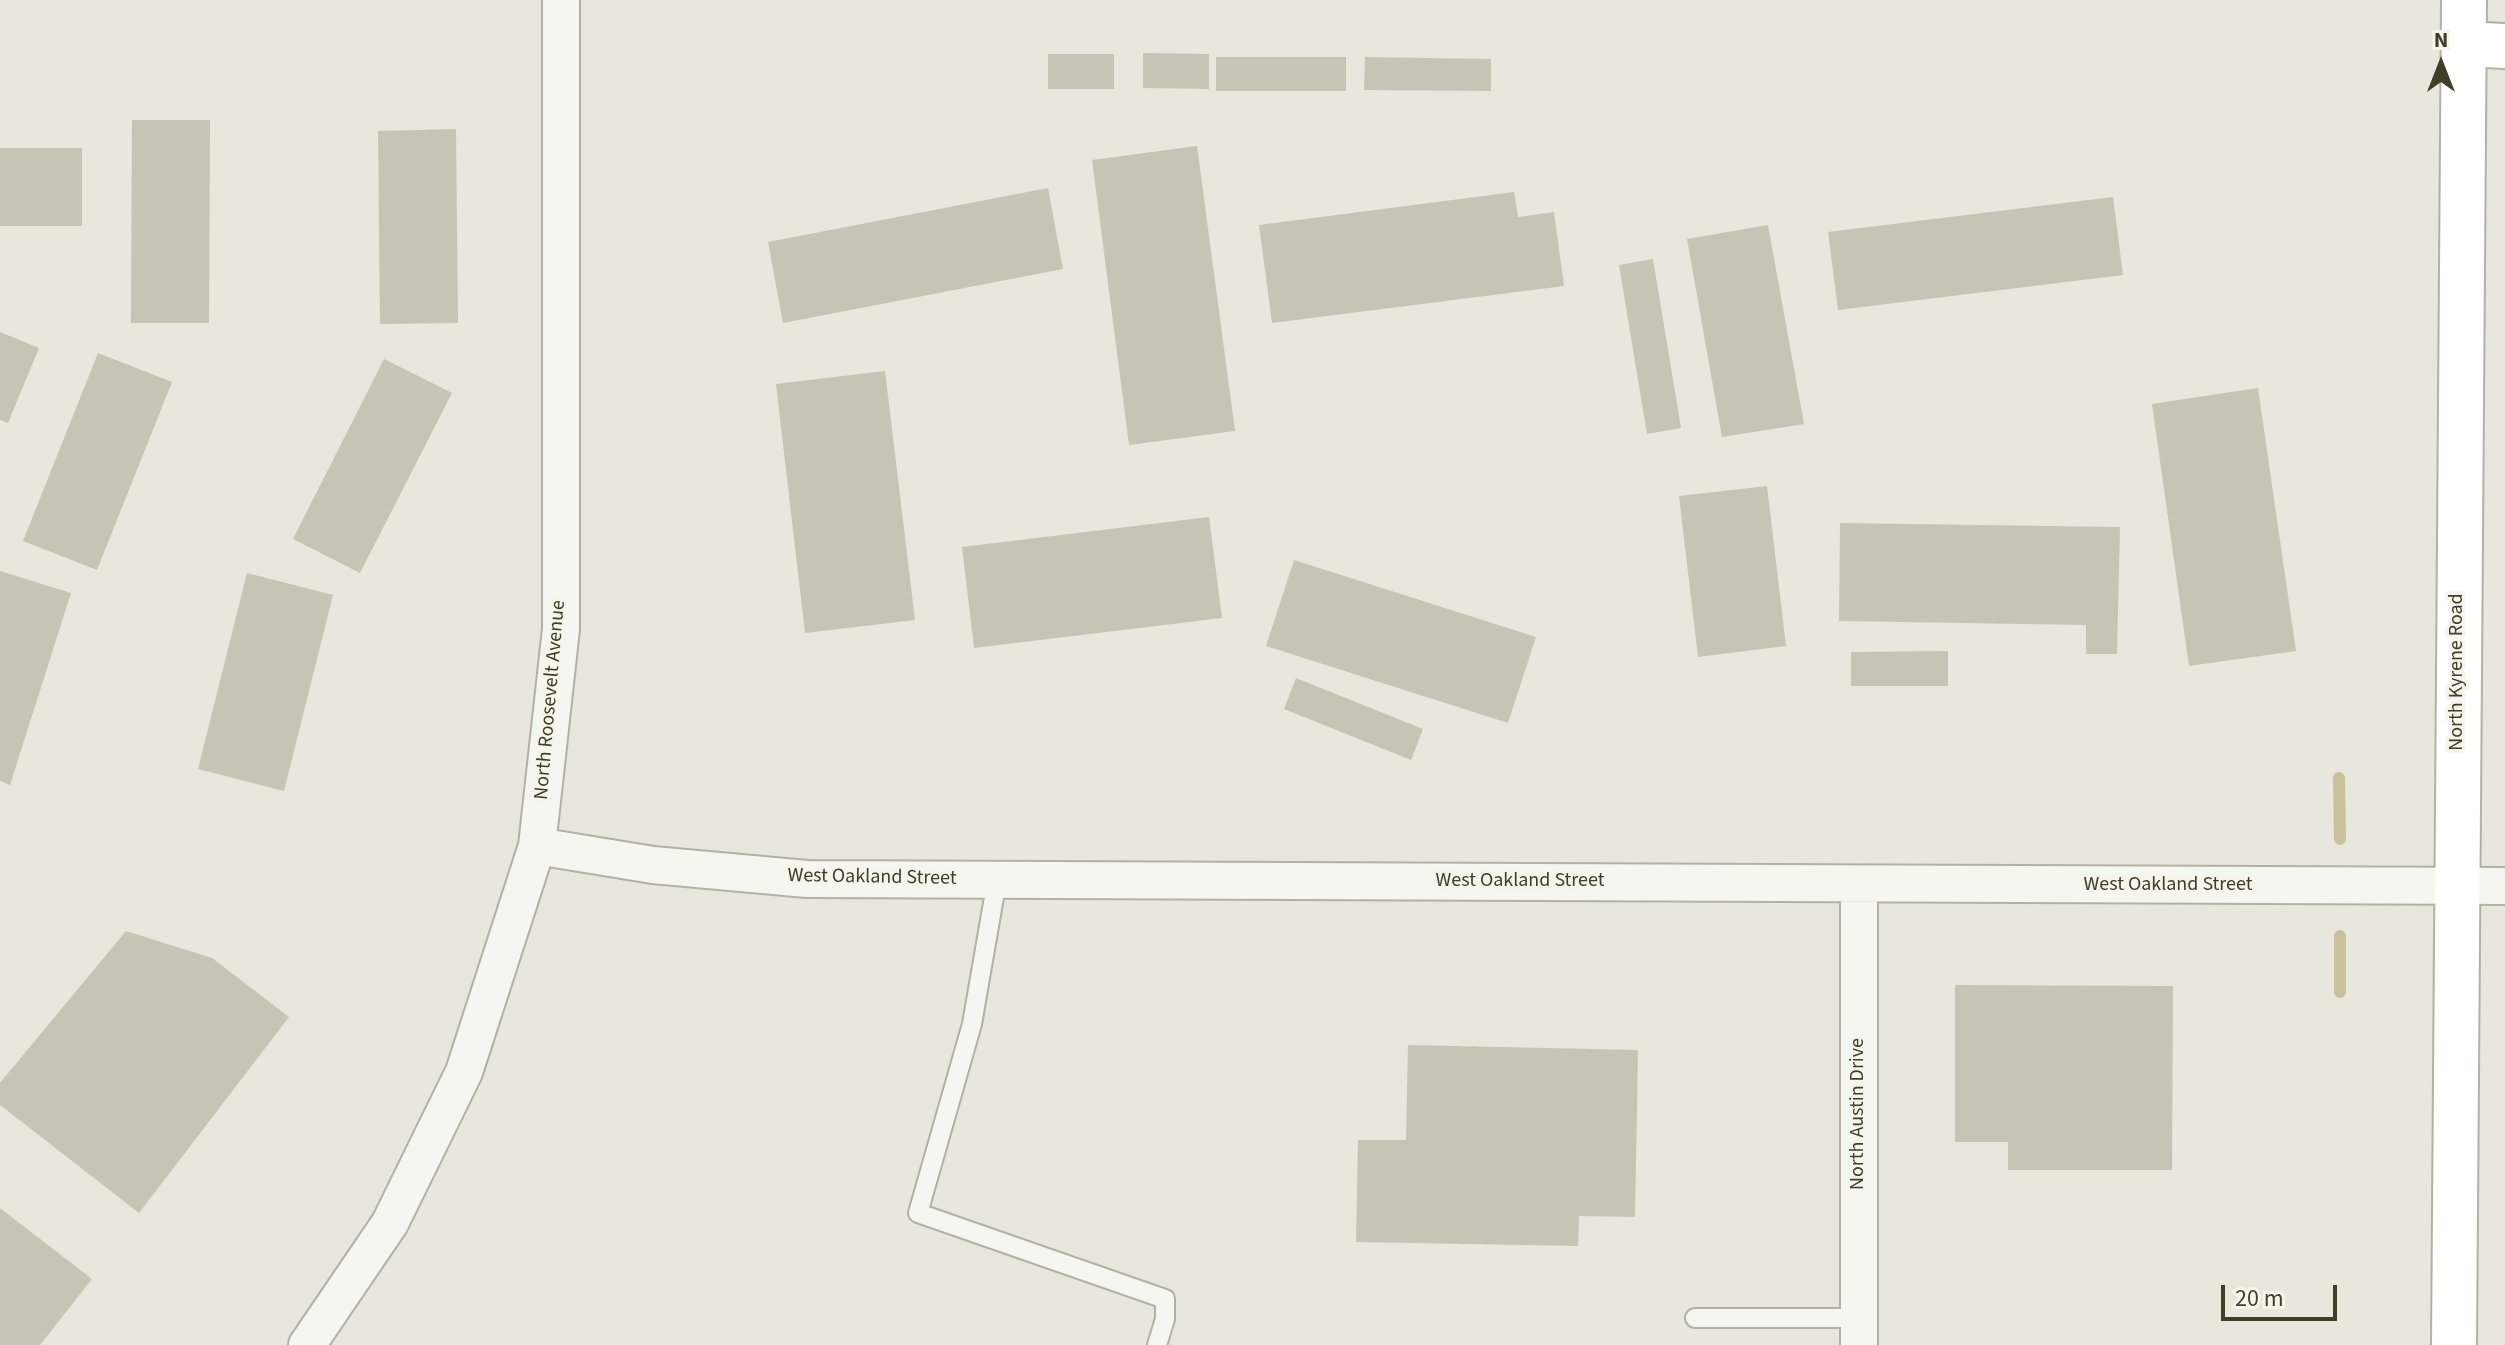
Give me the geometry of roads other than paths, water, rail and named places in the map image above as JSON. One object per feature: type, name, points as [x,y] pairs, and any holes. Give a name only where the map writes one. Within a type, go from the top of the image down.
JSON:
[{"type":"main road","name":"North Kyrene Road","points":[[2454,1345],[2456,886],[2484,45],[2464,0]]},
{"type":"street","name":"North Roosevelt Avenue","points":[[307,1345],[390,1223],[464,1072],[537,846],[561,629],[561,0]]},
{"type":"street","name":"West Oakland Street","points":[[537,846],[653,865],[807,879],[2505,886]]},
{"type":"street","name":"North Austin Drive","points":[[1859,884],[1859,1332]]},
{"type":"lane","points":[[997,880],[972,1024],[918,1213],[1165,1299],[1165,1319],[1157,1345]]},
{"type":"lane","points":[[1695,1318],[1859,1332]]},
{"type":"waterway","points":[[2339,778],[2340,839]]},
{"type":"waterway","points":[[2340,936],[2340,992]]}]
